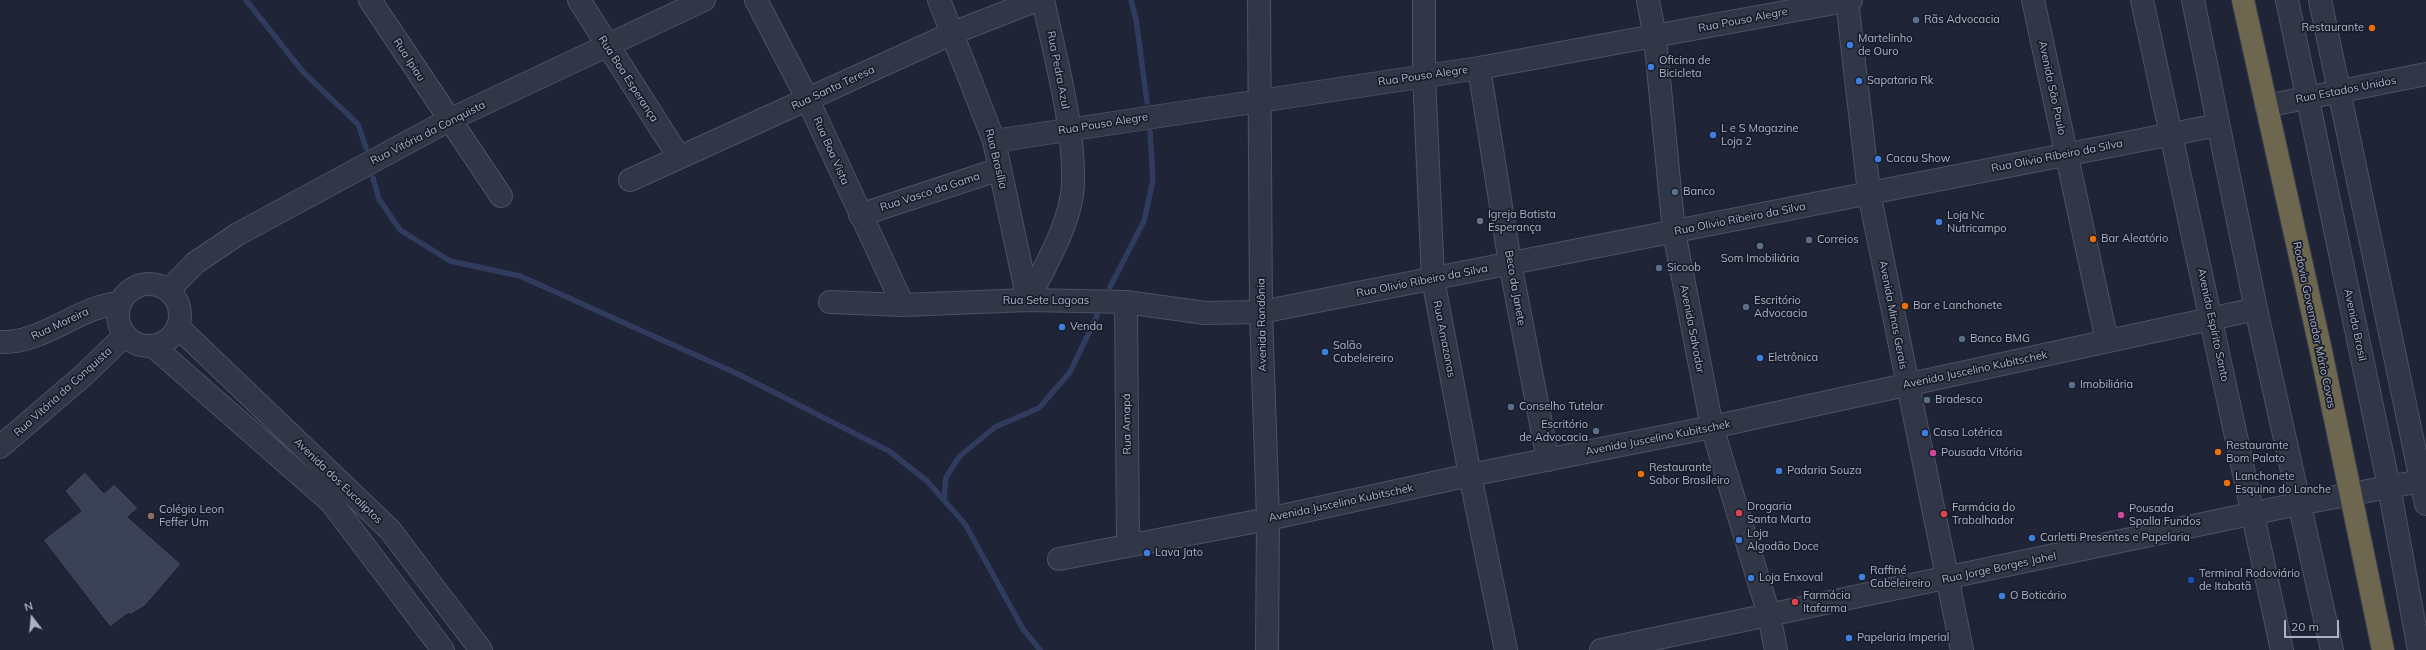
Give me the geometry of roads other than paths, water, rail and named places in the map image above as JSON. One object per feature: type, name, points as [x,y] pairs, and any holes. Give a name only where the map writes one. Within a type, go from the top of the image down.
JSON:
[{"type":"highway","name":"Rodovia Governador Mário Covas","points":[[2243,0],[2320,351],[2383,650]]},
{"type":"street","name":"Rua Boa Esperança","points":[[579,0],[679,157]]},
{"type":"street","name":"Rua Vitória da Conquista","points":[[169,290],[195,263],[238,234],[449,120],[704,0]]},
{"type":"street","name":"Rua Boa Vista","points":[[756,0],[808,100],[903,305]]},
{"type":"street","name":"Rua Brasília","points":[[938,0],[994,141],[1028,300]]},
{"type":"street","name":"Rua Santa Teresa","points":[[630,180],[952,33],[1037,0]]},
{"type":"street","name":"Rua Pedra Azul","points":[[1028,300],[1066,216],[1073,184],[1069,129],[1044,0]]},
{"type":"street","name":"Avenida Rondônia","points":[[1259,0],[1261,312],[1268,519],[1267,650]]},
{"type":"street","name":"Rua Amazonas","points":[[1424,0],[1424,75],[1433,279],[1470,475],[1506,650]]},
{"type":"street","name":"Avenida Salvador","points":[[1648,0],[1655,37],[1674,232],[1712,427],[1769,615],[1776,650]]},
{"type":"street","name":"Rua Pouso Alegre","points":[[994,141],[1478,68],[1655,37],[1848,0]]},
{"type":"street","name":"Avenida Minas Gerais","points":[[1848,0],[1869,193],[1962,650]]},
{"type":"street","name":"Avenida São Paulo","points":[[2033,0],[2107,341]]},
{"type":"street","name":"Avenida Espírito Santo","points":[[2142,0],[2254,514],[2282,650]]},
{"type":"street","points":[[2193,0],[2256,309],[2298,504],[2332,650]]},
{"type":"street","name":"Avenida Brasil","points":[[2287,0],[2389,487],[2419,650]]},
{"type":"street","points":[[2320,0],[2424,480],[2426,504]]},
{"type":"street","name":"Rua Ipiau","points":[[375,2],[449,120],[502,196]]},
{"type":"street","name":"Beco da Janete","points":[[1478,68],[1510,263],[1548,460]]},
{"type":"street","name":"Rua Estados Unidos","points":[[2266,106],[2426,74]]},
{"type":"street","name":"Rua Olivio Ribeiro da Silva","points":[[1261,312],[2218,125]]},
{"type":"street","name":"Rua Vasco da Gama","points":[[860,215],[1000,169]]},
{"type":"street","points":[[150,283],[169,290],[179,307],[180,317],[178,327],[172,336],[153,346],[133,342],[125,335],[120,327],[117,317],[119,303],[130,290],[140,285],[150,283]]},
{"type":"street","name":"Rua Sete Lagoas","points":[[830,302],[903,305],[1028,300],[1126,302],[1205,313],[1261,312]]},
{"type":"street","name":"Rua Amapá","points":[[1126,302],[1128,545]]},
{"type":"street","name":"Rua Moreira","points":[[0,342],[27,339],[93,309],[119,303]]},
{"type":"street","name":"Avenida Juscelino Kubitschek","points":[[1059,559],[1268,519],[1470,475],[1712,427],[2256,309]]},
{"type":"street","name":"Avenida dos Eucaliptos","points":[[178,327],[390,530],[481,650]]},
{"type":"street","name":"Rua Vitória da Conquista","points":[[0,447],[85,374],[125,335]]},
{"type":"street","name":"Avenida dos Eucaliptos","points":[[153,346],[331,502],[443,650]]},
{"type":"street","name":"Rua Jorge Borges Jahel","points":[[1601,650],[1947,579],[2298,504],[2424,480]]},
{"type":"waterway","points":[[246,0],[304,73],[358,124],[366,148]]},
{"type":"waterway","points":[[1131,0],[1136,19],[1147,102]]},
{"type":"waterway","points":[[1110,287],[1144,221],[1153,180],[1150,132]]},
{"type":"waterway","points":[[373,178],[379,199],[400,230],[450,261],[520,276],[740,375],[889,451],[927,481],[965,524],[1023,629],[1040,650]]},
{"type":"waterway","points":[[944,500],[946,477],[960,456],[995,427],[1039,408],[1070,372],[1097,316]]},
{"type":"place","name":"Rãs Advocacia","points":[[1916,20]]},
{"type":"place","name":"Restaurante","points":[[2372,28]]},
{"type":"place","name":"Martelinho de Ouro","points":[[1850,45]]},
{"type":"place","name":"Oficina de Bicicleta","points":[[1651,67]]},
{"type":"place","name":"Sapataria Rk","points":[[1859,81]]},
{"type":"place","name":"L e S Magazine Loja 2","points":[[1713,135]]},
{"type":"place","name":"Cacau Show","points":[[1878,159]]},
{"type":"place","name":"Banco","points":[[1675,192]]},
{"type":"place","name":"Igreja Batista Esperança","points":[[1480,221]]},
{"type":"place","name":"Loja Nc Nutricampo","points":[[1939,222]]},
{"type":"place","name":"Bar Aleatório","points":[[2093,239]]},
{"type":"place","name":"Correios","points":[[1809,240]]},
{"type":"place","name":"Som Imobiliária","points":[[1760,246]]},
{"type":"place","name":"Sicoob","points":[[1659,268]]},
{"type":"place","name":"Bar e Lanchonete","points":[[1905,306]]},
{"type":"place","name":"Escritório Advocacia","points":[[1746,307]]},
{"type":"place","name":"Venda","points":[[1062,327]]},
{"type":"place","name":"Banco BMG","points":[[1962,339]]},
{"type":"place","name":"Salão Cabeleireiro","points":[[1325,352]]},
{"type":"place","name":"Eletrônica","points":[[1760,358]]},
{"type":"place","name":"Imobiliária","points":[[2072,385]]},
{"type":"place","name":"Bradesco","points":[[1927,400]]},
{"type":"place","name":"Conselho Tutelar","points":[[1511,407]]},
{"type":"place","name":"Escritório de Advocacia","points":[[1596,431]]},
{"type":"place","name":"Casa Lotérica","points":[[1925,433]]},
{"type":"place","name":"Restaurante Bom Palato","points":[[2218,452]]},
{"type":"place","name":"Pousada Vitória","points":[[1933,453]]},
{"type":"place","name":"Padaria Souza","points":[[1779,471]]},
{"type":"place","name":"Restaurante Sabor Brasileiro","points":[[1641,474]]},
{"type":"place","name":"Lanchonete Esquina do Lanche","points":[[2227,483]]},
{"type":"place","name":"Drogaria Santa Marta","points":[[1739,513]]},
{"type":"place","name":"Farmácia do Trabalhador","points":[[1944,514]]},
{"type":"place","name":"Pousada Spalla Fundos","points":[[2121,515]]},
{"type":"place","name":"Colégio Leon Feffer Um","points":[[151,516]]},
{"type":"place","name":"Carletti Presentes e Papelaria","points":[[2032,538]]},
{"type":"place","name":"Loja Algodão Doce","points":[[1739,540]]},
{"type":"place","name":"Lava Jato","points":[[1147,553]]},
{"type":"place","name":"Raffiné Cabeleireiro","points":[[1862,577]]},
{"type":"place","name":"Loja Enxoval","points":[[1751,578]]},
{"type":"place","name":"Terminal Rodoviário de Itabatã","points":[[2191,580]]},
{"type":"place","name":"O Boticário","points":[[2002,596]]},
{"type":"place","name":"Farmácia Itafarma","points":[[1795,602]]},
{"type":"place","name":"Papelaria Imperial","points":[[1849,638]]}]
